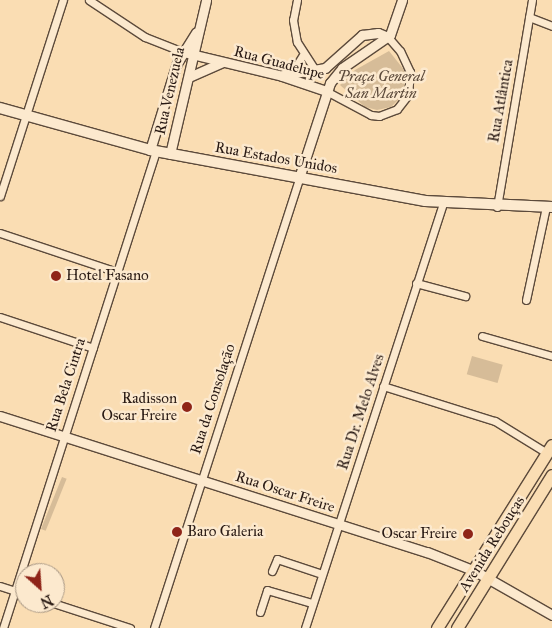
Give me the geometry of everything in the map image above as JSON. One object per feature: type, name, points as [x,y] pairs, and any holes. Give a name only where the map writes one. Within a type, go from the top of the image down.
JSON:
[{"type":"main road","name":"Rua Estados Unidos","points":[[0,108],[153,151],[442,204],[549,207]]},
{"type":"main road","name":"Avenida Rebouças","points":[[437,628],[475,571],[550,449]]},
{"type":"main road","name":"Avenida Rebouças","points":[[457,628],[552,475]]},
{"type":"street","points":[[0,196],[24,115],[63,0]]},
{"type":"street","points":[[89,0],[145,37],[183,52]]},
{"type":"street","name":"Rua Venezuela","points":[[170,154],[206,0]]},
{"type":"street","points":[[297,0],[294,30],[303,54],[316,71]]},
{"type":"street","points":[[388,37],[396,26],[402,0]]},
{"type":"street","name":"Rua Atlântica","points":[[497,206],[532,0]]},
{"type":"street","points":[[529,17],[552,26]]},
{"type":"street","name":"Rua Venezuela","points":[[153,151],[183,52],[197,33]]},
{"type":"street","points":[[286,75],[316,71],[332,64],[345,47],[362,35],[378,33],[388,37],[400,51],[410,72],[408,94],[397,109],[388,114],[371,114],[326,91],[299,178]]},
{"type":"street","name":"Rua Guadelupe","points":[[183,52],[286,75],[326,91],[342,68],[388,37]]},
{"type":"street","points":[[286,75],[303,54]]},
{"type":"street","points":[[189,77],[222,62]]},
{"type":"street","name":"Rua Bela Cintra","points":[[25,563],[117,272],[153,151]]},
{"type":"street","name":"Rua da Consolação","points":[[154,628],[299,178]]},
{"type":"street","name":"Rua Dr. Melo Alves","points":[[305,628],[442,204]]},
{"type":"street","points":[[526,300],[549,207]]},
{"type":"street","points":[[0,233],[117,272]]},
{"type":"street","points":[[416,283],[465,296]]},
{"type":"street","points":[[0,317],[92,348]]},
{"type":"street","points":[[482,336],[552,356]]},
{"type":"street","points":[[383,386],[486,417],[550,449]]},
{"type":"street","name":"Rua Oscar Freire","points":[[0,416],[427,552],[475,571],[552,615]]},
{"type":"street","points":[[272,572],[277,559],[322,574]]},
{"type":"street","points":[[0,586],[15,591]]},
{"type":"street","points":[[260,612],[267,590],[312,603]]},
{"type":"street","name":"Rua Bela Cintra","points":[[4,628],[15,594]]},
{"type":"street","points":[[65,607],[130,628]]},
{"type":"green space","name":"Praça General San Martin","points":[[389,51],[405,71],[404,94],[391,107],[377,110],[365,107],[340,85],[355,70]]},
{"type":"green space","points":[[472,356],[503,365],[498,383],[467,374]]},
{"type":"green space","points":[[62,477],[67,479],[46,531],[41,529]]},
{"type":"place","name":"Hotel Fasano","points":[[56,276]]},
{"type":"place","name":"Radisson Oscar Freire","points":[[187,407]]},
{"type":"place","name":"Baro Galeria","points":[[177,532]]},
{"type":"place","name":"Oscar Freire","points":[[468,534]]}]
